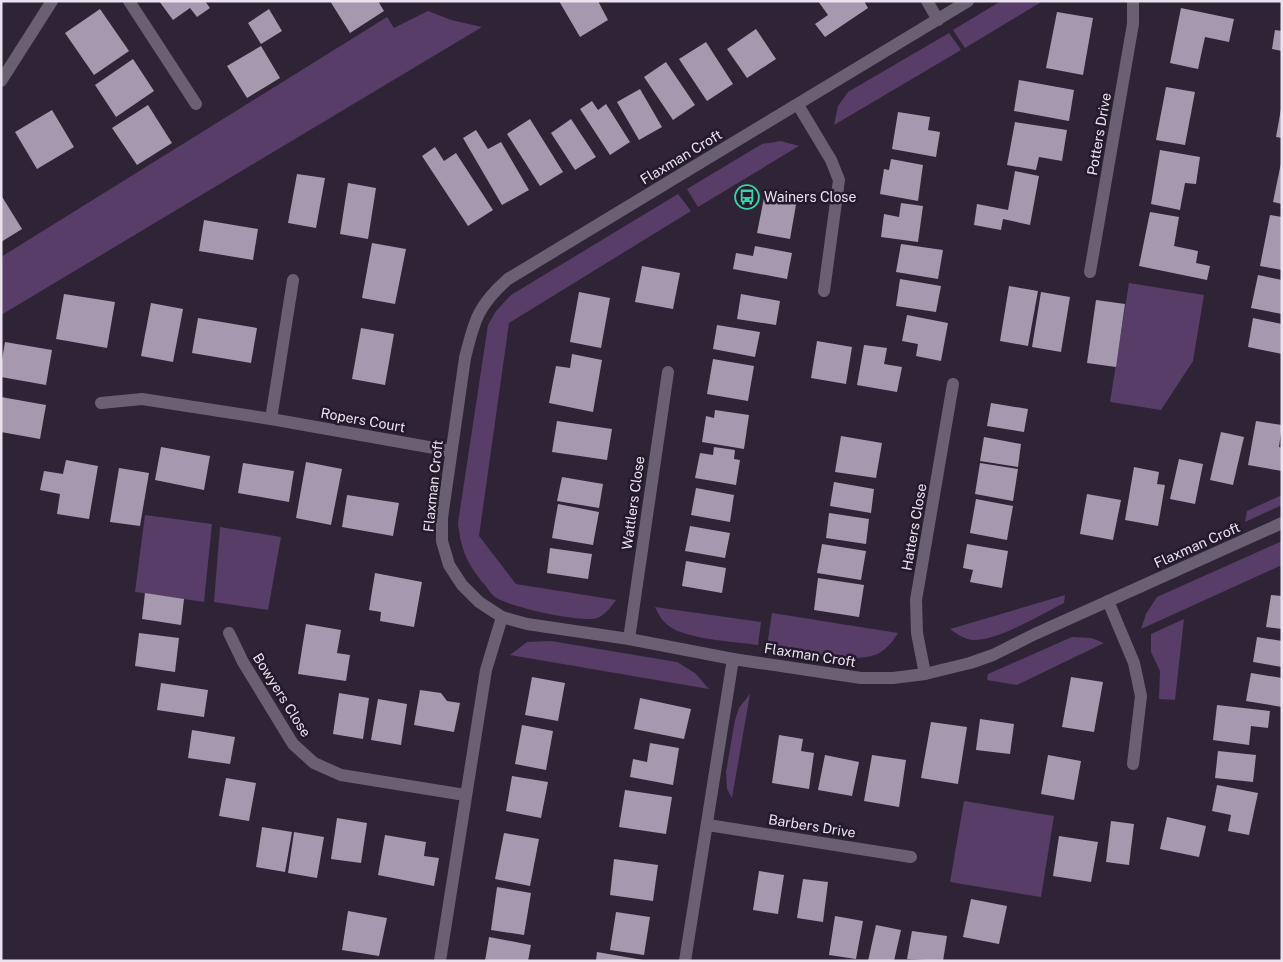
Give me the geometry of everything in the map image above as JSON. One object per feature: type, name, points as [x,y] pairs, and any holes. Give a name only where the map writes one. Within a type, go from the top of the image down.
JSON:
[{"type":"street","points":[[1,81],[52,1]]},
{"type":"street","points":[[129,1],[196,104]]},
{"type":"street","points":[[927,1],[938,20]]},
{"type":"street","name":"Flaxman Croft","points":[[968,1],[516,274],[494,291],[480,308],[465,358],[442,518],[442,541],[449,565],[462,585],[479,602],[502,617],[527,624],[629,639],[734,659],[861,678],[893,678],[925,674],[970,663],[993,655],[1282,523]]},
{"type":"street","name":"Potters Drive","points":[[1090,272],[1132,24],[1133,1]]},
{"type":"street","points":[[798,105],[831,160],[839,180],[824,291]]},
{"type":"street","points":[[270,419],[293,280]]},
{"type":"street","name":"Wattlers Close","points":[[629,639],[668,372]]},
{"type":"street","name":"Hatters Close","points":[[925,674],[917,633],[916,600],[953,384]]},
{"type":"street","name":"Ropers Court","points":[[100,403],[142,399],[270,419],[451,451]]},
{"type":"street","points":[[1108,602],[1134,663],[1141,696],[1133,764]]},
{"type":"street","points":[[440,961],[486,670],[502,617]]},
{"type":"street","name":"Bowyers Close","points":[[229,634],[243,662],[293,744],[314,763],[341,775],[465,796]]},
{"type":"street","points":[[685,961],[734,659]]},
{"type":"street","name":"Barbers Drive","points":[[708,825],[911,857]]},
{"type":"shaded area","points":[[1001,1],[1043,1],[965,48],[953,30]]},
{"type":"shaded area","points":[[428,11],[451,20],[482,27],[1,315],[1,257],[387,17],[394,28]]},
{"type":"shaded area","points":[[949,33],[961,50],[834,125],[838,106],[848,92]]},
{"type":"shaded area","points":[[781,141],[799,146],[698,207],[687,189],[762,144]]},
{"type":"shaded area","points":[[678,194],[691,211],[509,323],[479,536],[516,584],[616,600],[603,615],[589,619],[545,613],[503,601],[492,594],[469,563],[463,549],[458,523],[488,325],[496,311],[511,295]]},
{"type":"shaded area","points":[[1129,283],[1204,295],[1193,361],[1161,410],[1110,402]]},
{"type":"shaded area","points":[[1282,495],[1282,505],[1245,522],[1247,511]]},
{"type":"shaded area","points":[[145,515],[212,524],[204,602],[135,592]]},
{"type":"shaded area","points":[[220,527],[281,537],[268,610],[214,602]]},
{"type":"shaded area","points":[[1282,541],[1282,565],[1141,629],[1146,614],[1157,597]]},
{"type":"shaded area","points":[[1065,595],[1064,603],[995,636],[971,640],[950,629]]},
{"type":"shaded area","points":[[655,607],[761,622],[758,645],[687,634],[664,622]]},
{"type":"shaded area","points":[[772,613],[898,633],[885,649],[869,657],[841,658],[824,656],[767,646]]},
{"type":"shaded area","points":[[1184,619],[1175,700],[1159,699],[1160,671],[1151,652],[1151,634]]},
{"type":"shaded area","points":[[1072,637],[1091,638],[1104,643],[1017,685],[987,680],[988,674]]},
{"type":"shaded area","points":[[551,641],[677,662],[695,673],[709,689],[510,655],[527,642]]},
{"type":"shaded area","points":[[750,694],[732,798],[727,789],[726,772],[735,720],[739,708]]},
{"type":"shaded area","points":[[964,801],[1054,816],[1041,897],[950,882]]},
{"type":"building","points":[[159,1],[205,1],[210,8],[197,17],[190,8],[173,20]]},
{"type":"building","points":[[330,1],[378,1],[384,11],[350,33]]},
{"type":"building","points":[[559,1],[598,1],[608,20],[580,37]]},
{"type":"building","points":[[818,1],[864,1],[868,8],[825,37],[815,24],[828,15]]},
{"type":"building","points":[[1181,8],[1234,19],[1229,42],[1205,37],[1198,69],[1170,63]]},
{"type":"building","points":[[100,9],[129,51],[94,75],[65,33]]},
{"type":"building","points":[[269,9],[282,31],[261,44],[248,23]]},
{"type":"building","points":[[1057,12],[1093,18],[1083,75],[1046,68]]},
{"type":"building","points":[[756,29],[776,59],[747,78],[727,49]]},
{"type":"building","points":[[1275,30],[1282,31],[1282,51],[1272,49]]},
{"type":"building","points":[[706,42],[733,84],[707,101],[679,59]]},
{"type":"building","points":[[261,46],[280,78],[247,98],[227,66]]},
{"type":"building","points":[[133,59],[154,91],[116,117],[95,85]]},
{"type":"building","points":[[666,62],[695,105],[673,120],[644,77]]},
{"type":"building","points":[[1019,80],[1074,90],[1069,121],[1014,111]]},
{"type":"building","points":[[1166,87],[1195,92],[1185,145],[1156,140]]},
{"type":"building","points":[[640,89],[662,127],[639,140],[617,102]]},
{"type":"building","points":[[592,101],[598,110],[606,104],[630,142],[610,155],[580,109]]},
{"type":"building","points":[[148,105],[172,143],[137,165],[112,128]]},
{"type":"building","points":[[1282,109],[1282,138],[1276,137]]},
{"type":"building","points":[[52,110],[74,147],[37,169],[15,132]]},
{"type":"building","points":[[898,112],[930,117],[928,130],[940,132],[936,157],[892,149]]},
{"type":"building","points":[[530,119],[563,172],[540,186],[507,134]]},
{"type":"building","points":[[571,119],[596,157],[575,170],[551,133]]},
{"type":"building","points":[[1015,122],[1067,130],[1062,161],[1039,157],[1036,170],[1007,165]]},
{"type":"building","points":[[476,130],[488,149],[501,142],[529,190],[502,205],[463,138]]},
{"type":"building","points":[[435,147],[444,161],[456,153],[493,210],[468,226],[422,156]]},
{"type":"building","points":[[1160,150],[1200,157],[1196,184],[1185,183],[1180,210],[1151,204]]},
{"type":"building","points":[[891,159],[923,165],[918,201],[880,194],[884,169],[889,170]]},
{"type":"building","points":[[1282,163],[1282,204],[1273,202]]},
{"type":"building","points":[[1015,171],[1039,176],[1030,225],[1003,219],[1001,230],[974,225],[977,204],[1008,210]]},
{"type":"building","points":[[297,174],[325,178],[316,228],[288,223]]},
{"type":"building","points":[[348,183],[376,188],[368,239],[340,234]]},
{"type":"building","points":[[765,193],[797,199],[790,239],[757,233]]},
{"type":"building","points":[[1,195],[22,229],[1,242]]},
{"type":"building","points":[[901,203],[923,206],[918,242],[881,237],[884,214],[899,217]]},
{"type":"building","points":[[1150,212],[1179,217],[1174,246],[1198,251],[1196,263],[1210,266],[1207,280],[1139,266]]},
{"type":"building","points":[[1270,215],[1282,217],[1282,270],[1260,266]]},
{"type":"building","points":[[204,220],[258,229],[253,260],[199,251]]},
{"type":"building","points":[[372,243],[406,249],[395,304],[362,298]]},
{"type":"building","points":[[901,244],[943,250],[938,279],[896,272]]},
{"type":"building","points":[[755,246],[792,253],[787,279],[733,269],[736,253],[753,256]]},
{"type":"building","points":[[642,266],[680,273],[673,309],[635,302]]},
{"type":"building","points":[[1258,275],[1282,280],[1282,314],[1251,308]]},
{"type":"building","points":[[900,279],[941,286],[936,312],[896,306]]},
{"type":"building","points":[[1009,286],[1038,291],[1028,346],[1000,341]]},
{"type":"building","points":[[579,292],[610,298],[601,348],[570,342]]},
{"type":"building","points":[[1041,292],[1070,297],[1061,352],[1032,347]]},
{"type":"building","points":[[64,294],[115,302],[107,348],[56,339]]},
{"type":"building","points":[[741,294],[780,301],[776,325],[737,319]]},
{"type":"building","points":[[1096,300],[1125,304],[1116,367],[1087,363]]},
{"type":"building","points":[[151,303],[183,309],[173,362],[141,356]]},
{"type":"building","points":[[907,315],[948,323],[941,361],[916,356],[918,344],[902,341]]},
{"type":"building","points":[[198,318],[257,328],[251,363],[192,353]]},
{"type":"building","points":[[1253,318],[1282,324],[1282,354],[1248,347]]},
{"type":"building","points":[[717,325],[760,332],[755,357],[713,349]]},
{"type":"building","points":[[361,328],[394,334],[385,385],[352,379]]},
{"type":"building","points":[[817,341],[852,347],[846,384],[811,378]]},
{"type":"building","points":[[5,342],[52,350],[46,385],[1,377]]},
{"type":"building","points":[[864,345],[887,348],[884,364],[902,367],[897,392],[857,385]]},
{"type":"building","points":[[572,354],[602,360],[593,412],[549,403],[556,366],[570,368]]},
{"type":"building","points":[[713,359],[754,366],[748,401],[707,394]]},
{"type":"building","points":[[1,397],[46,405],[40,439],[1,432]]},
{"type":"building","points":[[991,403],[1028,409],[1024,432],[987,426]]},
{"type":"building","points":[[715,410],[749,415],[744,449],[702,442],[706,416],[714,418]]},
{"type":"building","points":[[557,421],[612,429],[607,460],[552,452]]},
{"type":"building","points":[[1256,421],[1282,425],[1279,447],[1282,448],[1282,471],[1248,465]]},
{"type":"building","points":[[1221,432],[1244,437],[1233,485],[1210,480]]},
{"type":"building","points":[[841,436],[882,443],[876,478],[835,472]]},
{"type":"building","points":[[984,437],[1021,444],[1018,467],[980,461]]},
{"type":"building","points":[[161,447],[210,456],[204,490],[155,480]]},
{"type":"building","points":[[714,447],[735,450],[734,459],[740,460],[736,485],[695,478],[700,453],[713,455]]},
{"type":"building","points":[[1179,459],[1203,464],[1195,504],[1170,499]]},
{"type":"building","points":[[66,460],[98,466],[89,519],[57,514],[60,494],[40,490],[44,471],[63,474]]},
{"type":"building","points":[[306,462],[342,469],[331,525],[296,518]]},
{"type":"building","points":[[243,463],[294,471],[289,502],[238,493]]},
{"type":"building","points":[[980,463],[1018,469],[1013,501],[975,494]]},
{"type":"building","points":[[1134,467],[1159,472],[1157,484],[1165,485],[1158,526],[1125,520]]},
{"type":"building","points":[[119,468],[149,473],[140,526],[110,522]]},
{"type":"building","points":[[562,477],[603,484],[599,508],[557,501]]},
{"type":"building","points":[[834,482],[874,489],[871,513],[830,506]]},
{"type":"building","points":[[696,488],[734,495],[730,522],[691,515]]},
{"type":"building","points":[[1087,494],[1121,500],[1113,540],[1080,534]]},
{"type":"building","points":[[347,495],[399,503],[393,536],[342,527]]},
{"type":"building","points":[[976,499],[1013,506],[1007,540],[970,533]]},
{"type":"building","points":[[558,504],[599,512],[593,545],[552,538]]},
{"type":"building","points":[[829,513],[869,519],[866,544],[826,538]]},
{"type":"building","points":[[690,526],[730,533],[725,558],[685,551]]},
{"type":"building","points":[[822,544],[866,551],[861,580],[817,573]]},
{"type":"building","points":[[967,544],[1008,551],[1002,588],[970,582],[973,570],[963,568]]},
{"type":"building","points":[[550,548],[592,554],[588,579],[547,573]]},
{"type":"building","points":[[686,561],[726,568],[722,593],[682,586]]},
{"type":"building","points":[[375,573],[422,582],[414,627],[380,621],[381,612],[369,610]]},
{"type":"building","points":[[818,578],[864,585],[859,617],[814,610]]},
{"type":"building","points":[[145,593],[184,599],[181,625],[142,619]]},
{"type":"building","points":[[1271,595],[1282,596],[1282,629],[1266,627]]},
{"type":"building","points":[[306,624],[341,630],[337,653],[350,655],[346,681],[298,674]]},
{"type":"building","points":[[139,633],[179,638],[175,672],[135,666]]},
{"type":"building","points":[[1257,637],[1282,641],[1282,667],[1253,662]]},
{"type":"building","points":[[1251,673],[1282,678],[1282,707],[1246,701]]},
{"type":"building","points":[[532,677],[565,683],[558,721],[525,715]]},
{"type":"building","points":[[1071,677],[1103,682],[1094,732],[1062,727]]},
{"type":"building","points":[[161,683],[208,690],[204,717],[157,710]]},
{"type":"building","points":[[420,690],[441,693],[447,701],[460,703],[454,732],[414,725]]},
{"type":"building","points":[[339,693],[369,698],[363,739],[333,734]]},
{"type":"building","points":[[640,698],[691,709],[684,739],[634,729]]},
{"type":"building","points":[[378,699],[407,704],[401,745],[371,740]]},
{"type":"building","points":[[1217,705],[1270,711],[1268,728],[1251,726],[1249,745],[1213,740]]},
{"type":"building","points":[[980,719],[1014,724],[1010,754],[976,750]]},
{"type":"building","points":[[931,722],[967,727],[958,784],[921,778]]},
{"type":"building","points":[[522,725],[553,731],[546,770],[515,764]]},
{"type":"building","points":[[192,730],[235,737],[230,764],[188,758]]},
{"type":"building","points":[[779,735],[803,739],[801,751],[814,753],[809,789],[772,783]]},
{"type":"building","points":[[650,743],[679,748],[673,785],[630,777],[633,759],[647,762]]},
{"type":"building","points":[[1218,751],[1256,755],[1253,782],[1215,778]]},
{"type":"building","points":[[825,755],[859,762],[852,796],[818,790]]},
{"type":"building","points":[[872,755],[906,760],[899,807],[864,801]]},
{"type":"building","points":[[1048,755],[1081,761],[1074,800],[1041,794]]},
{"type":"building","points":[[512,776],[548,782],[541,818],[506,811]]},
{"type":"building","points":[[226,778],[256,783],[249,821],[219,816]]},
{"type":"building","points":[[1217,785],[1258,793],[1249,835],[1228,831],[1231,815],[1212,811]]},
{"type":"building","points":[[625,790],[672,797],[666,834],[619,827]]},
{"type":"building","points":[[1167,817],[1206,826],[1199,857],[1160,849]]},
{"type":"building","points":[[337,818],[367,823],[361,863],[331,859]]},
{"type":"building","points":[[1111,821],[1134,824],[1129,865],[1106,862]]},
{"type":"building","points":[[262,827],[292,832],[285,872],[256,867]]},
{"type":"building","points":[[294,832],[324,837],[317,878],[288,873]]},
{"type":"building","points":[[504,833],[539,839],[530,886],[495,879]]},
{"type":"building","points":[[385,835],[426,842],[424,856],[439,858],[434,886],[378,875]]},
{"type":"building","points":[[1059,836],[1098,842],[1091,882],[1053,876]]},
{"type":"building","points":[[614,859],[658,865],[653,901],[610,895]]},
{"type":"building","points":[[759,871],[784,875],[778,914],[753,910]]},
{"type":"building","points":[[803,879],[828,882],[823,922],[797,918]]},
{"type":"building","points":[[497,887],[531,893],[524,935],[491,930]]},
{"type":"building","points":[[971,899],[1007,906],[999,944],[963,937]]},
{"type":"building","points":[[348,911],[387,918],[379,956],[342,950]]},
{"type":"building","points":[[616,912],[650,917],[644,955],[610,950]]},
{"type":"building","points":[[835,916],[863,921],[856,959],[829,955]]},
{"type":"building","points":[[876,925],[901,930],[894,961],[868,961]]},
{"type":"building","points":[[912,931],[947,936],[943,961],[907,959]]},
{"type":"building","points":[[489,937],[531,945],[528,961],[485,961]]},
{"type":"building","points":[[597,952],[643,960],[596,961]]},
{"type":"place","name":"Wainers Close","points":[[747,197]]}]
